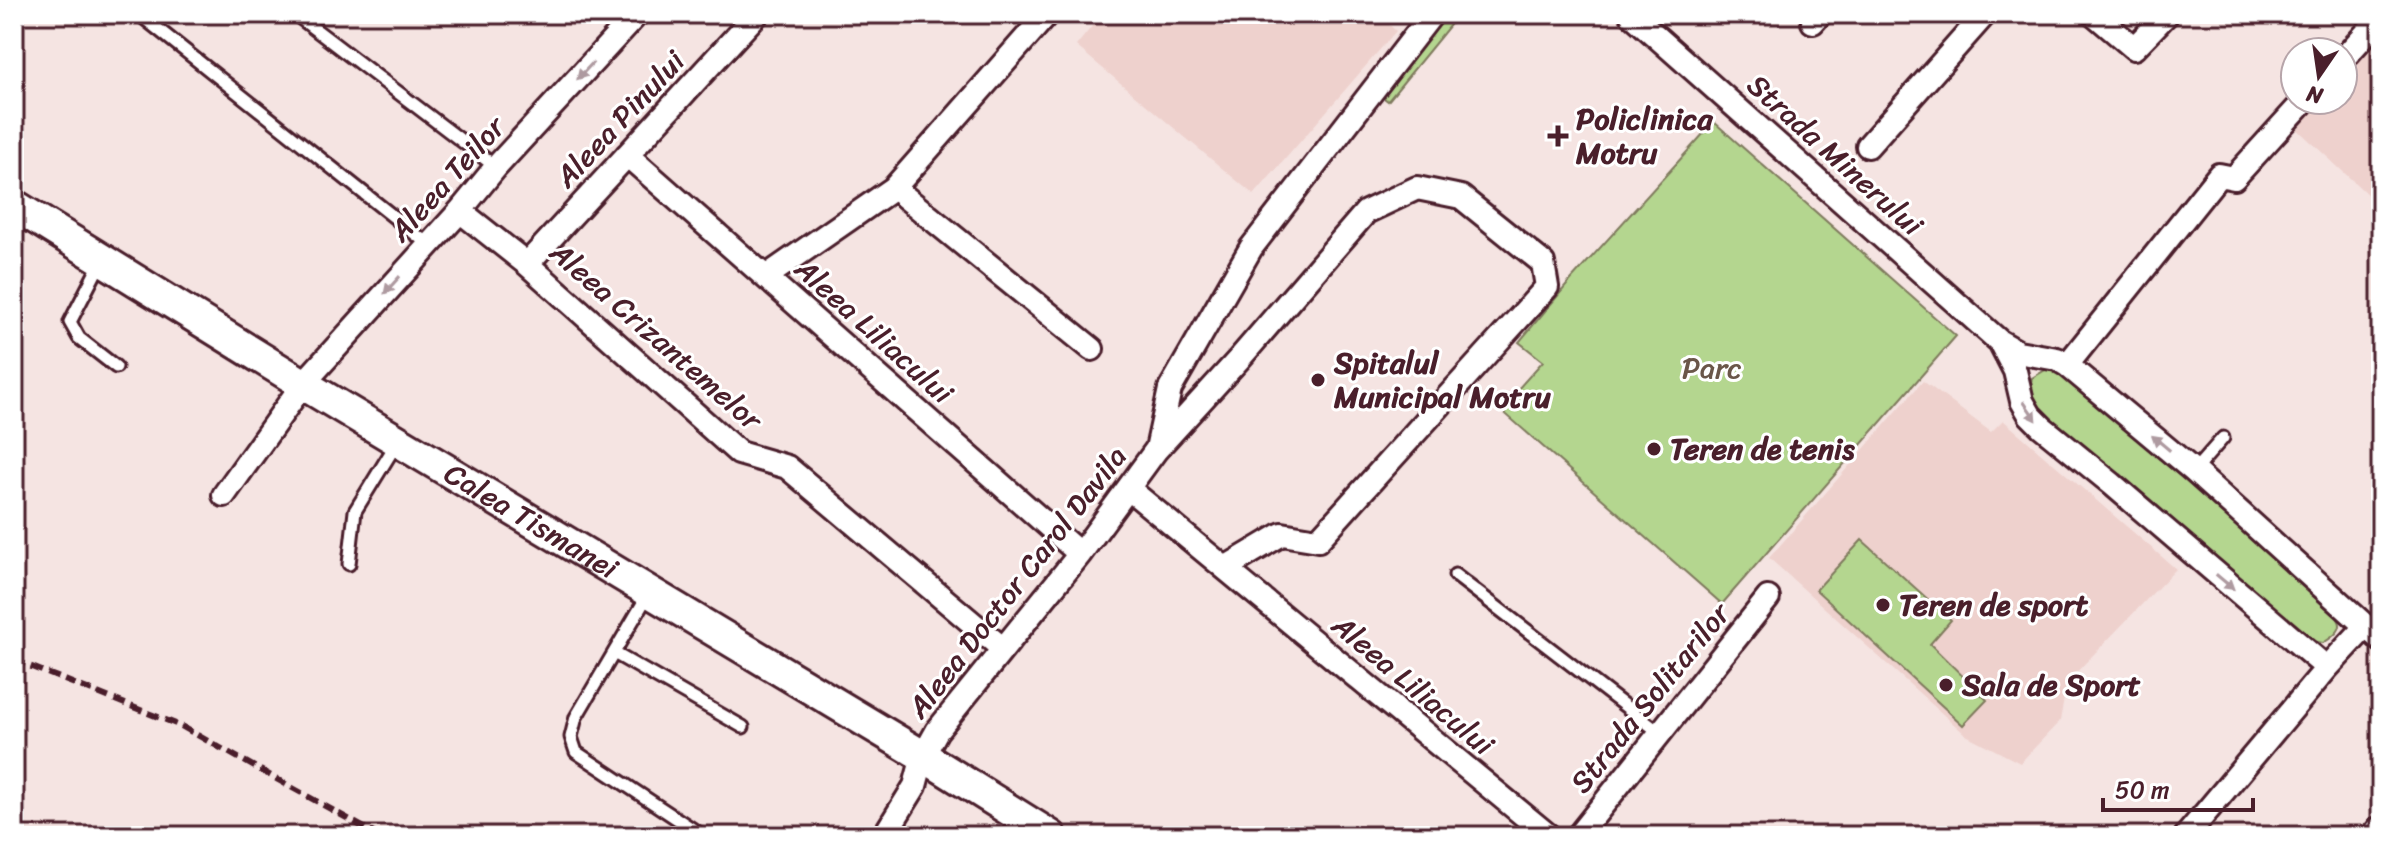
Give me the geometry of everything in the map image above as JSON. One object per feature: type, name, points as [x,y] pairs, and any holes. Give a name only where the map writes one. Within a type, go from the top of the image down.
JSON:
[{"type":"main road","name":"Calea Tismanei","points":[[14,205],[303,384],[1051,836]]},
{"type":"street","name":"Aleea Teilor","points":[[224,495],[303,384],[637,14]]},
{"type":"street","name":"Aleea Pinului","points":[[527,264],[757,14]]},
{"type":"street","points":[[767,276],[894,188],[1047,14]]},
{"type":"street","name":"Aleea Doctor Carol Davila","points":[[1156,450],[1170,389],[1251,248],[1432,14]]},
{"type":"street","points":[[1868,146],[1985,14]]},
{"type":"street","points":[[2094,14],[2134,48],[2167,14]]},
{"type":"street","name":"Strada Minerului","points":[[1639,17],[1999,341],[2018,352],[2057,359],[2067,365],[2194,471],[2376,633]]},
{"type":"street","points":[[2359,41],[2381,17]]},
{"type":"street","points":[[2067,365],[2219,175],[2234,178],[2290,116]]},
{"type":"street","name":"Aleea Liliacului","points":[[627,155],[1080,554]]},
{"type":"street","points":[[894,188],[1092,349]]},
{"type":"street","name":"Aleea Doctor Carol Davila","points":[[884,836],[915,786],[923,756],[937,731],[1080,554],[1156,450],[1366,212],[1417,188],[1461,197],[1543,263],[1547,287],[1318,540],[1282,534],[1225,568]]},
{"type":"street","name":"Aleea Crizantemelor","points":[[460,211],[527,264],[739,453],[787,467],[1003,649]]},
{"type":"street","name":"Strada Minerului","points":[[1999,341],[2015,371],[2022,401],[2042,427],[2327,668]]},
{"type":"street","name":"Aleea Liliacului","points":[[1129,489],[1549,836]]},
{"type":"street","name":"Strada Solitarilor","points":[[1578,836],[1768,598]]},
{"type":"street","points":[[2186,836],[2327,668],[2376,633]]},
{"type":"lane","points":[[139,14],[429,245]]},
{"type":"lane","points":[[295,14],[496,167]]},
{"type":"lane","points":[[102,259],[70,322],[79,338],[116,367]]},
{"type":"lane","points":[[2194,471],[2223,438]]},
{"type":"lane","points":[[349,564],[355,511],[398,441]]},
{"type":"lane","points":[[1455,575],[1660,733]]},
{"type":"lane","points":[[650,592],[576,717],[571,737],[576,752],[703,836]]},
{"type":"lane","points":[[614,653],[743,727]]},
{"type":"shaded area","points":[[1102,14],[1378,14],[1396,31],[1254,195],[1076,46]]},
{"type":"shaded area","points":[[2378,41],[2381,44],[2381,181],[2368,195],[2296,128],[2308,116],[2359,116],[2359,62]]},
{"type":"shaded area","points":[[1923,381],[1991,432],[2003,420],[2176,569],[2067,682],[2060,721],[2020,763],[1966,735],[1769,558]]},
{"type":"green space","points":[[1444,14],[1459,14],[1388,101],[1380,95]]},
{"type":"green space","name":"Parc","points":[[1714,122],[1956,336],[1722,604],[1500,409],[1543,361],[1519,342]]},
{"type":"green space","points":[[2047,369],[2061,373],[2327,604],[2339,621],[2336,634],[2323,643],[2313,641],[2050,424],[2037,409],[2030,392],[2032,378]]},
{"type":"green space","name":"Teren de sport","points":[[1862,540],[1951,620],[1930,644],[1987,700],[1963,725],[1816,590]]},
{"type":"railway","points":[[14,660],[181,726],[379,836]]},
{"type":"place","name":"Policlinica Motru","points":[[1558,136]]},
{"type":"place","name":"Spitalul Municipal Motru","points":[[1318,380]]},
{"type":"place","name":"Teren de tenis","points":[[1654,449]]},
{"type":"place","name":"Teren de sport","points":[[1883,605]]},
{"type":"place","name":"Sala de Sport","points":[[1946,685]]}]
